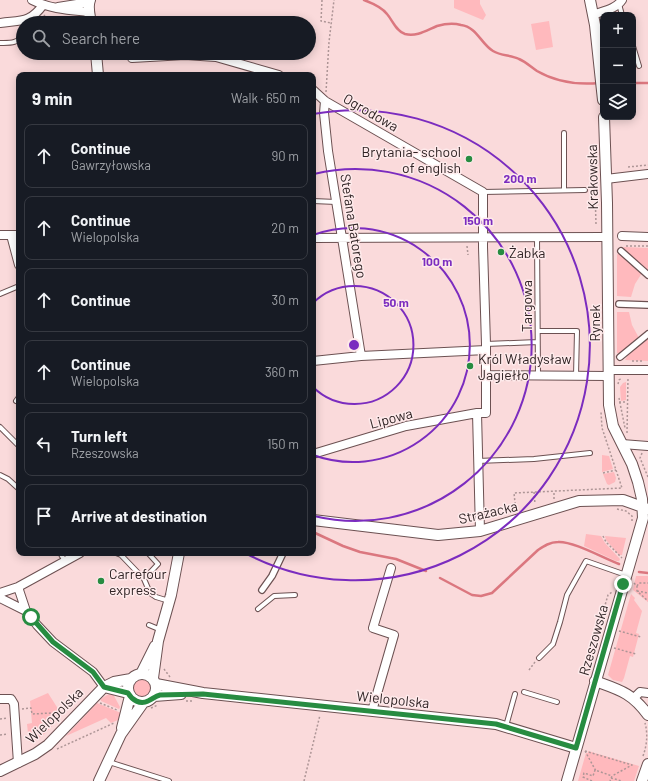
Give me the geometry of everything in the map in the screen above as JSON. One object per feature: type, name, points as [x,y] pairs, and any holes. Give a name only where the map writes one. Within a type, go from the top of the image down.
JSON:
[{"type":"street","points":[[32,0],[44,5],[67,10],[89,4],[90,16]]},
{"type":"street","points":[[590,0],[601,84]]},
{"type":"street","points":[[593,15],[621,2]]},
{"type":"street","points":[[34,16],[44,5]]},
{"type":"street","points":[[0,23],[16,22]]},
{"type":"street","points":[[97,60],[98,72]]},
{"type":"street","points":[[226,60],[268,72]]},
{"type":"street","name":"Ogrodowa","points":[[316,93],[325,101],[483,192]]},
{"type":"street","name":"Stefana Batorego","points":[[325,101],[324,113],[361,356]]},
{"type":"street","name":"Krakowska","points":[[604,120],[607,237]]},
{"type":"street","points":[[606,179],[648,174]]},
{"type":"street","points":[[480,531],[477,461],[477,413],[486,413],[483,192]]},
{"type":"street","points":[[0,236],[15,235]]},
{"type":"street","points":[[622,236],[648,237]]},
{"type":"street","points":[[316,238],[607,237]]},
{"type":"street","name":"Rynek","points":[[607,237],[608,373]]},
{"type":"street","points":[[620,248],[648,275]]},
{"type":"street","points":[[620,304],[648,305]]},
{"type":"street","points":[[620,357],[648,334]]},
{"type":"street","points":[[316,361],[486,347]]},
{"type":"street","points":[[486,375],[576,376],[648,370]]},
{"type":"street","name":"Rzeszowska","points":[[567,781],[596,681],[629,579],[646,508],[636,475],[613,426],[610,414],[608,373]]},
{"type":"street","name":"Lipowa","points":[[316,453],[406,426],[477,413]]},
{"type":"street","points":[[622,444],[647,448]]},
{"type":"street","name":"Strażacka","points":[[316,520],[438,535],[480,531],[579,501],[623,500],[646,508]]},
{"type":"street","points":[[0,593],[18,587],[74,556]]},
{"type":"street","points":[[170,598],[173,556]]},
{"type":"street","points":[[100,781],[121,734],[129,694],[128,684],[131,679],[141,674],[162,630],[178,556]]},
{"type":"street","points":[[262,590],[272,576],[282,556]]},
{"type":"street","points":[[372,711],[394,635],[373,628],[391,568]]},
{"type":"street","points":[[18,587],[26,611]]},
{"type":"street","points":[[0,598],[26,611],[53,642],[93,672],[104,687]]},
{"type":"street","points":[[121,734],[150,701],[156,701],[157,688],[154,681],[158,641]]},
{"type":"street","points":[[141,674],[145,674],[154,681]]},
{"type":"street","name":"Wielopolska","points":[[0,771],[35,754],[48,745],[104,687],[114,682],[131,679]]},
{"type":"street","name":"Wielopolska","points":[[154,681],[200,697]]},
{"type":"street","points":[[596,681],[622,691],[633,699],[646,719]]},
{"type":"street","name":"Wielopolska","points":[[104,687],[129,694]]},
{"type":"street","points":[[633,699],[640,692],[648,693]]},
{"type":"street","points":[[129,694],[145,707]]},
{"type":"street","name":"Wielopolska","points":[[156,701],[160,695],[200,697],[372,711],[496,724],[576,748]]},
{"type":"street","points":[[0,699],[11,699],[13,701],[15,709],[18,763]]},
{"type":"street","points":[[642,781],[645,761]]},
{"type":"lane","points":[[621,2],[622,12]]},
{"type":"lane","points":[[0,43],[16,41]]},
{"type":"lane","points":[[634,48],[639,66]]},
{"type":"lane","points":[[564,133],[564,190]]},
{"type":"lane","points":[[483,192],[585,190]]},
{"type":"lane","points":[[316,201],[337,202]]},
{"type":"lane","name":"Targowa","points":[[537,237],[538,376]]},
{"type":"lane","points":[[0,294],[16,287]]},
{"type":"lane","points":[[538,331],[577,331],[576,376]]},
{"type":"lane","points":[[486,347],[537,342]]},
{"type":"lane","points":[[0,427],[16,443]]},
{"type":"lane","points":[[477,461],[534,459],[590,453]]},
{"type":"lane","points":[[0,475],[8,479],[16,486]]},
{"type":"lane","points":[[62,556],[64,561]]},
{"type":"lane","points":[[122,556],[144,579],[150,593],[156,597],[170,598]]},
{"type":"lane","points":[[144,579],[158,564],[151,556]]},
{"type":"lane","points":[[539,658],[553,644],[567,595],[586,561],[629,579]]},
{"type":"lane","points":[[258,609],[274,596],[295,595]]},
{"type":"lane","points":[[148,625],[162,630]]},
{"type":"lane","points":[[524,692],[557,702]]},
{"type":"lane","points":[[506,727],[515,694]]},
{"type":"lane","points":[[109,762],[169,781]]},
{"type":"path","points":[[322,0],[321,21],[331,23]]},
{"type":"path","points":[[325,101],[334,0]]},
{"type":"path","points":[[628,167],[648,165]]},
{"type":"path","points":[[595,190],[596,224]]},
{"type":"path","points":[[468,246],[468,255]]},
{"type":"path","points":[[620,248],[648,246]]},
{"type":"path","points":[[618,386],[619,380],[624,378]]},
{"type":"path","points":[[618,395],[627,437],[628,378]]},
{"type":"path","points":[[619,402],[627,402]]},
{"type":"path","points":[[517,514],[514,493],[622,488],[602,428],[600,407]]},
{"type":"path","points":[[647,448],[642,452],[640,458],[648,477]]},
{"type":"path","points":[[643,466],[648,466]]},
{"type":"path","points":[[603,473],[616,470]]},
{"type":"path","points":[[534,492],[535,508]]},
{"type":"path","points":[[611,508],[628,512],[632,518],[632,524]]},
{"type":"path","points":[[603,536],[606,542],[619,556],[623,558],[625,552]]},
{"type":"path","points":[[629,579],[637,586]]},
{"type":"path","points":[[647,583],[639,582],[637,590],[648,601]]},
{"type":"path","points":[[637,590],[648,592]]},
{"type":"path","points":[[617,636],[619,631],[640,637]]},
{"type":"path","points":[[615,642],[614,648],[636,654]]},
{"type":"path","points":[[162,665],[173,681]]},
{"type":"path","points":[[529,670],[532,666]]},
{"type":"path","points":[[183,701],[200,697]]},
{"type":"path","points":[[97,701],[123,712]]},
{"type":"path","points":[[145,707],[156,701]]},
{"type":"path","points":[[15,709],[31,708],[32,714],[52,713],[58,719]]},
{"type":"path","points":[[304,781],[320,713]]},
{"type":"path","points":[[645,761],[647,742],[646,719]]},
{"type":"path","points":[[51,752],[119,721]]},
{"type":"path","points":[[610,781],[612,777],[632,766],[585,751],[596,771],[612,777],[622,781]]},
{"type":"path","points":[[592,781],[583,777],[584,773],[593,776],[595,770],[596,771]]},
{"type":"shaded area","points":[[454,0],[480,0],[480,4],[486,15],[483,20],[454,8]]},
{"type":"shaded area","points":[[549,21],[553,47],[536,50],[531,24]]},
{"type":"shaded area","points":[[624,247],[648,248],[648,273],[639,263],[622,249]]},
{"type":"shaded area","points":[[619,252],[642,273],[635,284],[631,297],[617,296],[617,255]]},
{"type":"shaded area","points":[[617,312],[629,312],[632,325],[639,338],[632,342],[632,344],[621,353],[617,353]]},
{"type":"shaded area","points":[[648,336],[648,361],[625,360],[629,353]]},
{"type":"shaded area","points":[[626,382],[626,400],[621,401],[620,387]]},
{"type":"shaded area","points":[[602,455],[609,456],[613,469],[602,472]]},
{"type":"shaded area","points":[[614,472],[616,478],[615,482],[609,485],[607,484],[603,474]]},
{"type":"shaded area","points":[[586,534],[601,536],[605,543],[620,559],[619,561],[584,546]]},
{"type":"shaded area","points":[[605,536],[626,538],[622,555],[619,555],[606,540]]},
{"type":"shaded area","points":[[636,576],[648,576],[648,602],[633,590]]},
{"type":"shaded area","points":[[631,594],[642,611],[636,633],[639,634],[633,657],[630,656],[622,682],[613,680],[608,675]]},
{"type":"shaded area","points":[[142,678],[149,681],[152,688],[149,695],[142,698],[135,695],[132,688],[135,681]]},
{"type":"shaded area","points":[[48,693],[62,715],[43,735],[34,741],[29,742],[27,724],[32,723],[30,701]]},
{"type":"shaded area","points":[[113,694],[120,707],[119,709],[101,701],[101,699],[107,695]]},
{"type":"shaded area","points":[[97,703],[121,713],[118,720],[111,723],[106,718],[66,736]]},
{"type":"shaded area","points":[[588,751],[639,766],[634,781],[578,781],[586,753],[588,753]]},
{"type":"waterway","points":[[364,0],[382,9],[402,33],[414,35],[437,26],[452,24],[466,26],[475,32],[493,51],[519,59],[544,75],[567,82],[583,84],[599,83]]},
{"type":"waterway","points":[[636,83],[648,83]]},
{"type":"waterway","points":[[316,533],[360,552],[396,559],[426,571]]},
{"type":"waterway","points":[[440,578],[472,595],[481,596],[492,593],[538,550],[547,544],[555,542],[572,544],[619,564]]},
{"type":"waterway","points":[[639,572],[648,573]]},
{"type":"place","name":"Brytania- school of english","points":[[469,159]]},
{"type":"place","name":"Żabka","points":[[501,252]]},
{"type":"place","name":"Król Władysław Jagiełło","points":[[470,366]]},
{"type":"place","name":"Carrefour express","points":[[101,581]]},
{"type":"route","points":[[31,617],[53,642],[93,672],[104,687],[128,693],[132,699],[139,703],[150,701],[154,696],[160,695],[203,694],[245,697],[496,724],[576,748],[623,584]]}]
